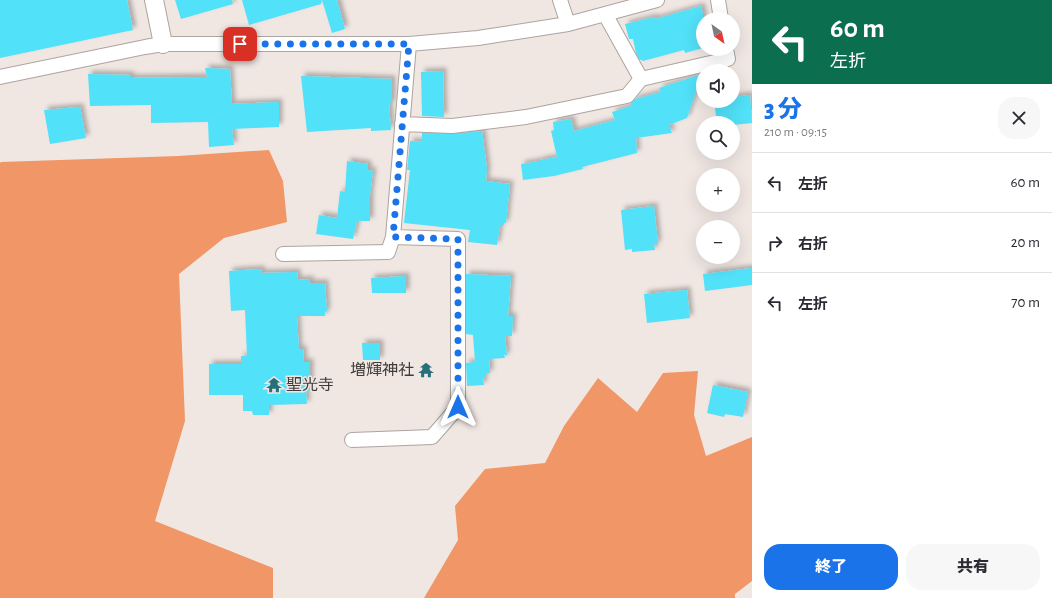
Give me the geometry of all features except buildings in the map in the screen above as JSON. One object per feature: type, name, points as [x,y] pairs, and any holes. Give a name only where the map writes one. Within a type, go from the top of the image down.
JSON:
[{"type":"street","points":[[154,0],[163,44]]},
{"type":"street","points":[[560,0],[568,24]]},
{"type":"street","points":[[0,77],[163,44],[409,44],[478,38],[568,24],[657,0]]},
{"type":"street","points":[[718,0],[720,12]]},
{"type":"street","points":[[605,14],[641,79]]},
{"type":"street","points":[[282,254],[388,252],[393,237],[409,44]]},
{"type":"street","points":[[402,124],[452,126],[526,117],[627,96],[641,79],[728,59],[727,56]]},
{"type":"street","points":[[352,440],[432,437],[458,407],[458,239],[393,237]]},
{"type":"shaded area","points":[[269,150],[283,181],[287,222],[224,238],[179,274],[185,421],[155,521],[273,568],[273,598],[0,598],[0,163],[178,156]]},
{"type":"shaded area","points":[[698,371],[694,415],[706,456],[752,437],[752,581],[735,594],[735,598],[424,598],[458,540],[455,506],[485,469],[545,463],[564,426],[598,378],[637,412],[663,373]]},
{"type":"place","name":"増輝神社","points":[[426,370]]},
{"type":"place","name":"聖光寺","points":[[274,385]]},
{"type":"route","points":[[240,44],[409,44],[393,237],[458,239],[458,407]]}]
